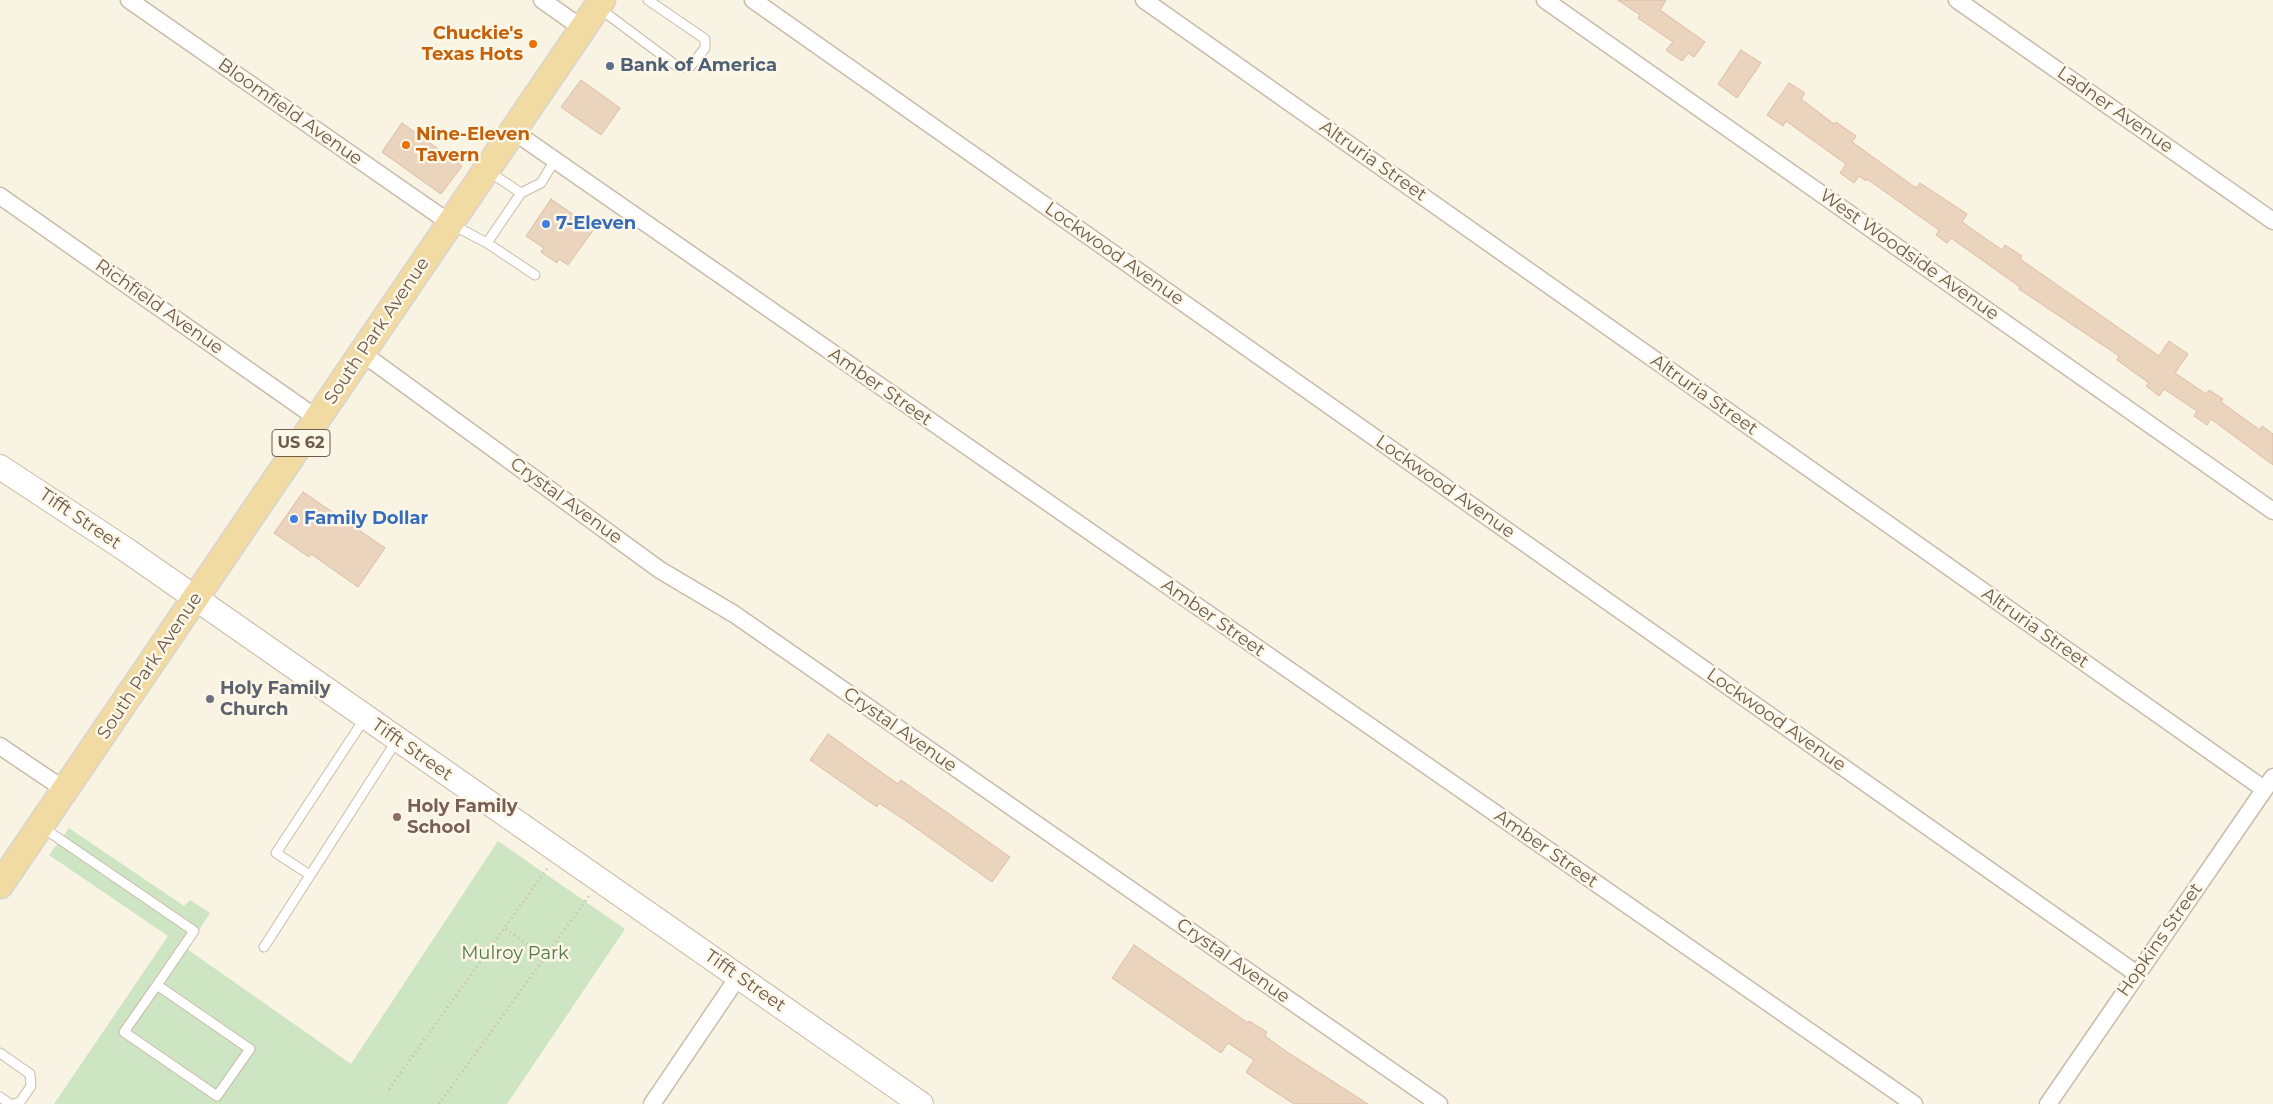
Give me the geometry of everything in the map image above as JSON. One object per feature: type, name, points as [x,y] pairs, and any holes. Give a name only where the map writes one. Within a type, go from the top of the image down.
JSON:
[{"type":"main road","name":"South Park Avenue","points":[[0,885],[600,3]]},
{"type":"street","name":"Bloomfield Avenue","points":[[129,0],[450,224]]},
{"type":"street","points":[[542,0],[583,29]]},
{"type":"street","name":"Lockwood Avenue","points":[[753,0],[2137,974]]},
{"type":"street","name":"Altruria Street","points":[[1144,0],[2269,783]]},
{"type":"street","name":"West Woodside Avenue","points":[[1545,0],[2273,510]]},
{"type":"street","name":"Ladner Avenue","points":[[1957,0],[2273,221]]},
{"type":"street","name":"Amber Street","points":[[513,131],[1914,1104]]},
{"type":"street","name":"Richfield Avenue","points":[[0,196],[318,419]]},
{"type":"street","name":"Crystal Avenue","points":[[362,353],[660,570],[742,620],[1439,1104]]},
{"type":"street","name":"Tifft Street","points":[[0,467],[110,538],[921,1104]]},
{"type":"street","points":[[0,746],[65,790]]},
{"type":"street","name":"Hopkins Street","points":[[2048,1104],[2269,783]]},
{"type":"street","points":[[652,1104],[738,977]]},
{"type":"lane","points":[[600,3],[678,68],[690,67],[704,48],[705,39],[648,0]]},
{"type":"lane","points":[[487,242],[521,192],[541,184],[555,160]]},
{"type":"lane","points":[[487,170],[521,192]]},
{"type":"lane","points":[[450,224],[487,242],[535,275]]},
{"type":"lane","points":[[310,875],[276,853],[365,717]]},
{"type":"lane","points":[[264,947],[397,739]]},
{"type":"lane","points":[[41,826],[194,931],[124,1032],[217,1096],[250,1049],[157,985]]},
{"type":"lane","points":[[0,1053],[30,1074],[31,1086],[20,1102],[14,1104]]},
{"type":"lane","points":[[0,1098],[10,1104]]},
{"type":"path","points":[[389,1090],[506,929],[549,866]]},
{"type":"path","points":[[439,1104],[546,958],[590,894]]},
{"type":"path","points":[[506,929],[546,958]]},
{"type":"green space","name":"Mulroy Park","points":[[69,828],[184,906],[190,900],[210,913],[187,949],[351,1064],[498,841],[625,929],[507,1104],[54,1104],[168,936],[49,855]]},
{"type":"building","points":[[1618,0],[1666,0],[1660,10],[1705,42],[1694,57],[1688,53],[1682,61],[1666,50],[1673,42],[1638,18],[1640,15]]},
{"type":"building","points":[[1741,50],[1761,63],[1737,98],[1718,84]]},
{"type":"building","points":[[581,80],[620,108],[601,135],[561,107]]},
{"type":"building","points":[[1789,83],[1805,93],[1801,99],[1834,124],[1836,122],[1856,136],[1852,142],[1916,188],[1920,183],[1967,214],[1962,222],[2002,250],[2005,245],[2022,256],[2020,259],[2159,356],[2169,341],[2188,354],[2175,373],[2206,394],[2209,390],[2223,399],[2221,402],[2260,430],[2262,426],[2273,434],[2273,465],[2211,419],[2207,425],[2194,416],[2197,411],[2164,389],[2159,396],[2146,386],[2149,383],[2117,360],[2119,356],[2019,289],[2020,287],[1951,238],[1947,243],[1936,235],[1939,230],[1867,179],[1866,181],[1859,176],[1854,183],[1840,173],[1846,164],[1786,121],[1783,126],[1767,115]]},
{"type":"building","points":[[402,123],[462,166],[441,194],[382,152]]},
{"type":"building","points":[[551,199],[594,229],[568,265],[559,259],[557,263],[541,252],[544,248],[526,236]]},
{"type":"building","points":[[303,492],[385,548],[358,587],[311,554],[309,557],[274,533]]},
{"type":"building","points":[[828,734],[898,784],[901,780],[1010,857],[992,882],[906,821],[879,803],[877,807],[810,760]]},
{"type":"building","points":[[1134,945],[1248,1023],[1249,1021],[1267,1032],[1265,1036],[1287,1052],[1368,1104],[1294,1104],[1266,1086],[1246,1072],[1254,1060],[1228,1043],[1221,1053],[1112,978]]},
{"type":"place","name":"Chuckie's Texas Hots","points":[[533,44]]},
{"type":"place","name":"Bank of America","points":[[610,66]]},
{"type":"place","name":"Nine-Eleven Tavern","points":[[406,145]]},
{"type":"place","name":"7-Eleven","points":[[546,224]]},
{"type":"place","name":"Family Dollar","points":[[294,519]]},
{"type":"place","name":"Holy Family Church","points":[[210,699]]},
{"type":"place","name":"Holy Family School","points":[[397,817]]}]
